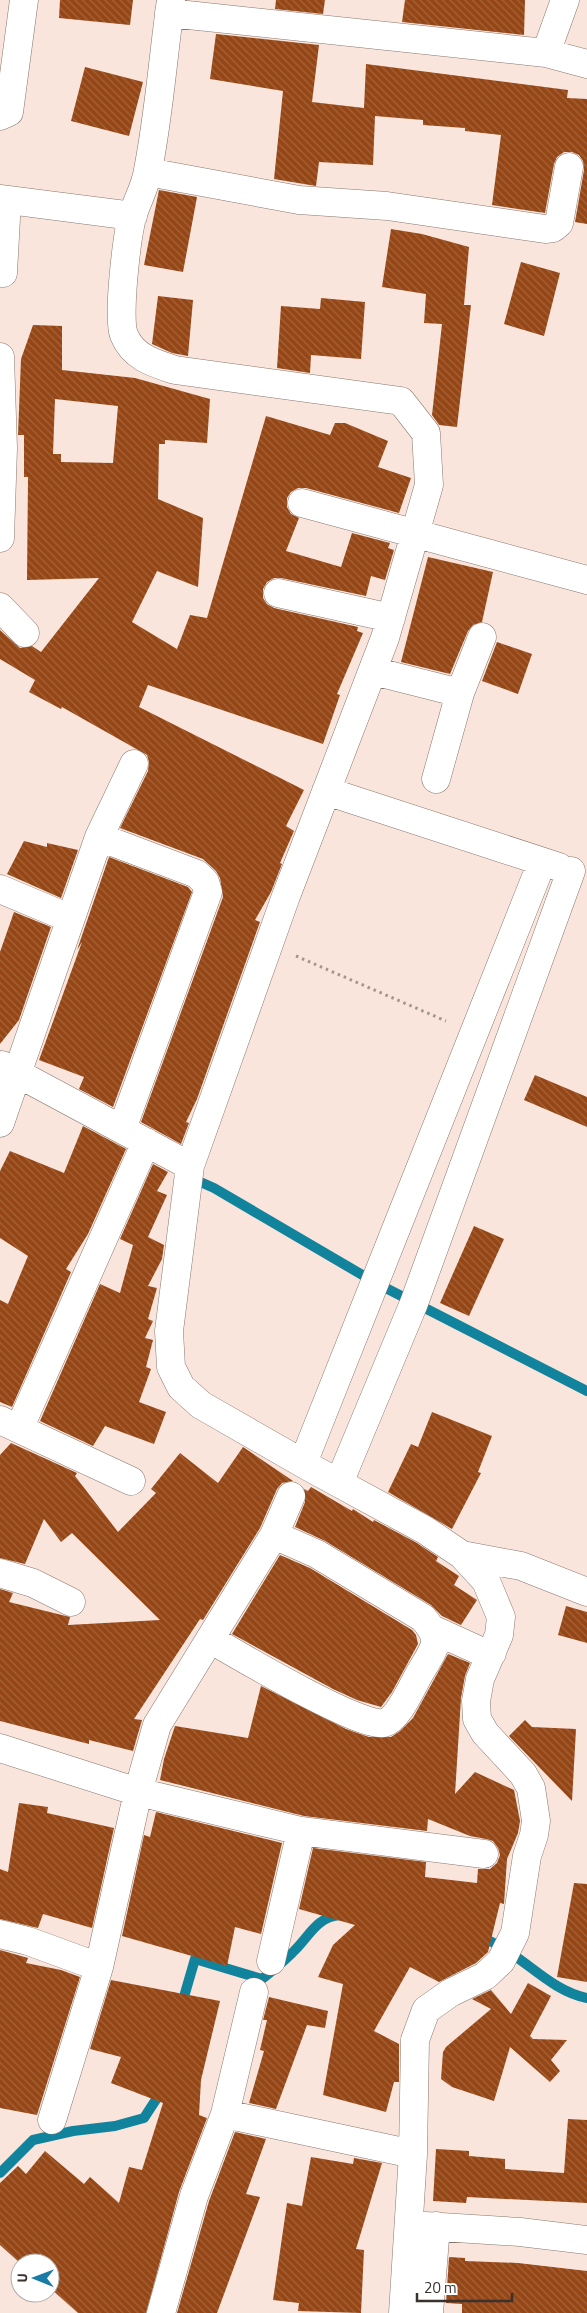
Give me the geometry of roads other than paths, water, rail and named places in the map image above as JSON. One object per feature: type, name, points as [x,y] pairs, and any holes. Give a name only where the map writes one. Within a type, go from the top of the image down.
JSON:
[{"type":"street","points":[[0,116],[9,112],[24,0]]},
{"type":"street","points":[[546,53],[565,0]]},
{"type":"street","points":[[403,2313],[414,2154],[415,2040],[420,2022],[426,2010],[450,1993],[485,1976],[501,1961],[515,1933],[527,1856],[534,1835],[535,1808],[531,1788],[523,1774],[485,1733],[477,1719],[476,1701],[480,1679],[499,1635],[501,1617],[486,1581],[462,1555],[425,1530],[201,1405],[181,1388],[171,1367],[169,1330],[189,1176],[269,944],[391,618],[429,486],[426,433],[401,401],[175,370],[150,362],[139,356],[130,346],[123,333],[120,320],[133,216],[148,172],[170,6],[546,53],[587,64]]},
{"type":"street","points":[[148,172],[299,200],[387,206],[545,229],[553,228],[559,223],[569,167]]},
{"type":"street","points":[[3,273],[3,199],[133,216]]},
{"type":"street","points":[[0,357],[3,448],[0,538]]},
{"type":"street","points":[[302,503],[410,550],[587,580]]},
{"type":"street","points":[[278,593],[391,618]]},
{"type":"street","points":[[0,607],[25,633]]},
{"type":"street","points":[[436,779],[460,693],[482,637]]},
{"type":"street","points":[[372,671],[460,693]]},
{"type":"street","points":[[0,1123],[8,1069],[69,918],[99,837],[134,764]]},
{"type":"street","points":[[326,791],[579,874],[414,1303],[339,1483]]},
{"type":"street","points":[[99,837],[198,874],[205,882],[208,892],[137,1146],[10,1425],[130,1481]]},
{"type":"street","points":[[303,1463],[542,862]]},
{"type":"street","points":[[0,889],[69,918]]},
{"type":"street","points":[[8,1069],[189,1176]]},
{"type":"street","points":[[52,2120],[99,1967],[138,1792],[157,1725],[274,1535],[291,1496]]},
{"type":"street","points":[[274,1535],[317,1554],[423,1618],[434,1630],[478,1650],[492,1653]]},
{"type":"street","points":[[462,1555],[520,1566],[587,1592]]},
{"type":"street","points":[[0,1573],[33,1583],[70,1602]]},
{"type":"street","points":[[210,1639],[304,1692],[371,1722],[384,1723],[396,1715],[435,1648],[434,1630]]},
{"type":"street","points":[[0,1748],[138,1792],[301,1831],[484,1854]]},
{"type":"street","points":[[270,1960],[301,1831]]},
{"type":"street","points":[[0,1934],[28,1941],[99,1967]]},
{"type":"street","points":[[161,2313],[194,2196],[225,2114],[254,1992]]},
{"type":"street","points":[[225,2114],[414,2154]]},
{"type":"street","points":[[409,2225],[587,2240]]},
{"type":"street","points":[[428,2313],[436,2226]]},
{"type":"waterway","points":[[189,1177],[214,1188],[376,1283],[587,1391]]},
{"type":"waterway","points":[[181,2007],[195,1959],[262,1979],[291,1954],[320,1923],[332,1916],[340,1915]]},
{"type":"waterway","points":[[479,1937],[507,1950],[558,1987],[572,1994],[587,1998]]},
{"type":"waterway","points":[[0,2173],[33,2140],[73,2131],[115,2126],[144,2118],[157,2098],[160,2088]]}]
